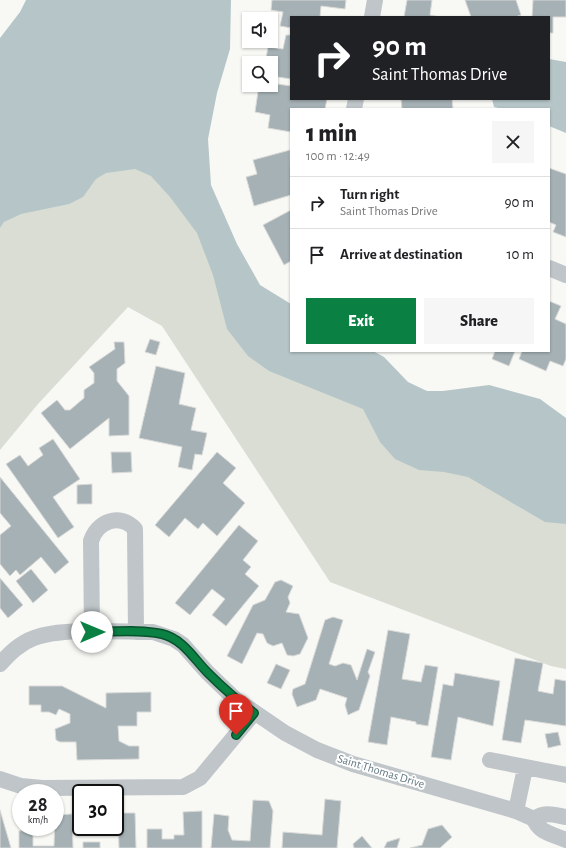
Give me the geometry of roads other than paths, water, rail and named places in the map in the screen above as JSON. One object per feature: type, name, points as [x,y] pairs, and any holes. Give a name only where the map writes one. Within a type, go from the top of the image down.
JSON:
[{"type":"street","points":[[372,16],[375,0]]},
{"type":"street","points":[[550,268],[566,275]]},
{"type":"street","points":[[92,632],[93,535],[101,525],[116,520],[128,524],[135,529],[136,632]]},
{"type":"street","name":"Saint Thomas Drive","points":[[0,664],[16,648],[34,638],[53,633],[153,632],[174,638],[235,699],[285,733],[317,750],[353,764],[516,811],[534,819],[536,825],[542,831],[561,838]]},
{"type":"street","points":[[0,779],[21,786],[42,788],[183,787],[200,778],[254,713]]},
{"type":"street","points":[[490,760],[566,775]]},
{"type":"street","points":[[516,811],[525,768]]},
{"type":"street","points":[[534,819],[540,814],[546,813],[564,817],[561,838]]}]
